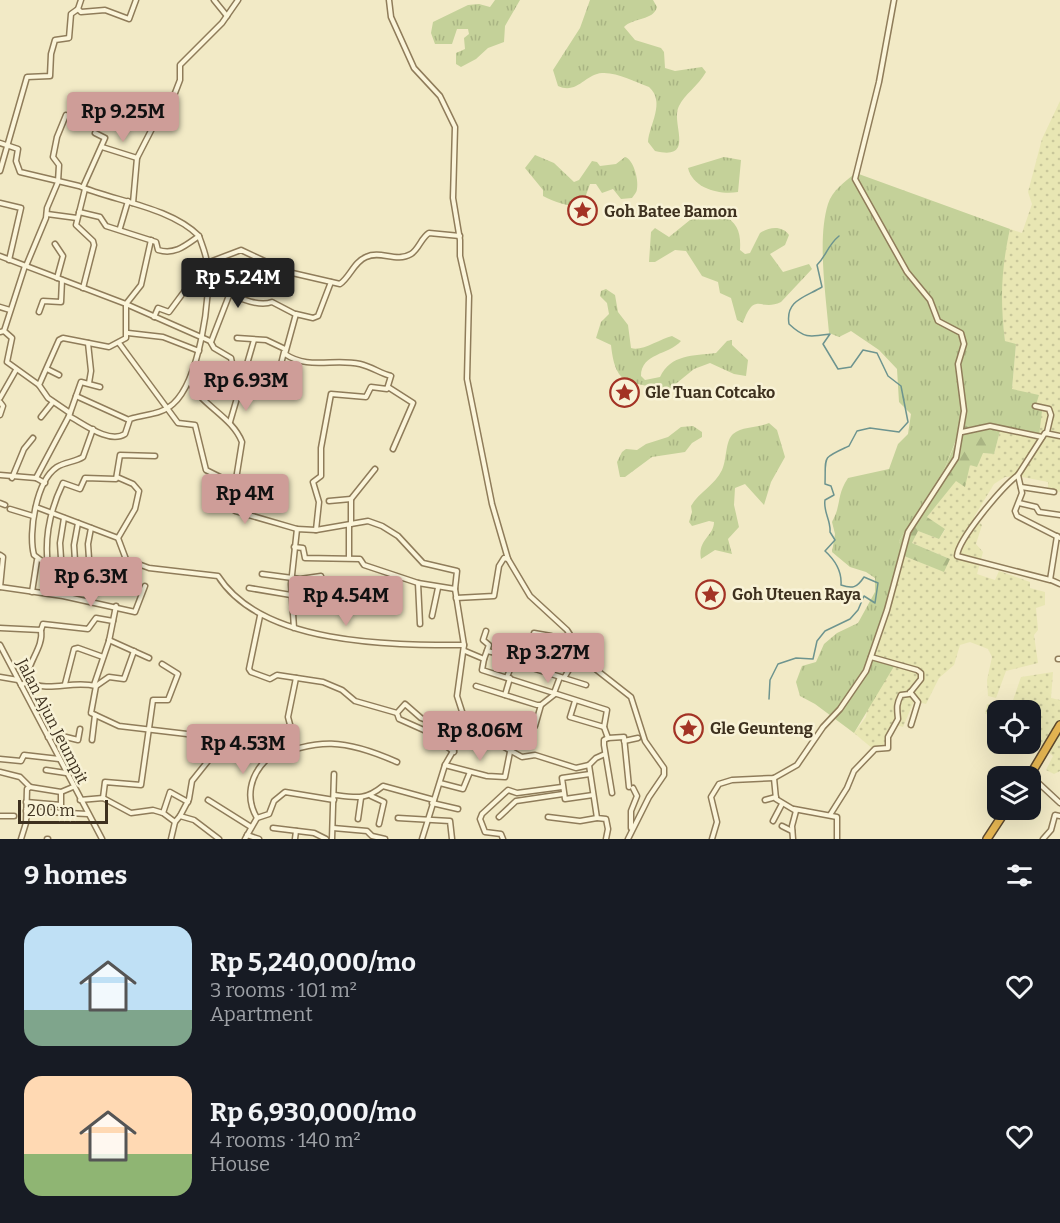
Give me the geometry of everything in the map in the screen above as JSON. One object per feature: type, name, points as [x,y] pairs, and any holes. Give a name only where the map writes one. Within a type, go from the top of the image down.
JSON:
[{"type":"highway","points":[[1036,766],[1060,725]]},
{"type":"highway","points":[[987,839],[999,820]]},
{"type":"street","points":[[0,171],[27,77],[50,76],[51,54],[55,40],[69,38],[71,14],[78,9],[81,0]]},
{"type":"street","points":[[78,9],[81,12],[105,10],[129,19],[136,0]]},
{"type":"street","points":[[214,0],[226,16]]},
{"type":"street","points":[[133,203],[137,158],[158,117],[178,86],[180,65],[238,0]]},
{"type":"street","points":[[389,0],[391,16],[414,68],[440,96],[455,127],[453,198],[460,237],[460,256],[469,296],[467,379],[492,504],[508,559],[530,596],[567,630],[589,664],[631,697],[645,741],[664,768],[664,775],[628,839]]},
{"type":"street","points":[[712,839],[717,822],[711,797],[719,784],[732,780],[774,778],[796,765],[863,677],[887,610],[908,532],[955,461],[962,432],[964,411],[958,364],[964,344],[961,333],[938,321],[929,298],[907,272],[855,179],[879,82],[894,0]]},
{"type":"street","points":[[66,115],[53,158],[59,165],[58,182],[25,266],[3,331],[12,338],[7,362],[39,385],[53,402],[93,429],[110,436],[123,436],[129,420]]},
{"type":"street","points":[[82,288],[94,245],[91,238],[76,226],[84,189],[105,137],[95,132]]},
{"type":"street","points":[[0,143],[19,150],[16,161],[18,172],[128,201],[191,230],[199,236],[207,263],[207,283],[199,351],[190,382],[171,406],[129,420],[76,396]]},
{"type":"street","points":[[102,147],[137,158]]},
{"type":"street","points":[[120,228],[128,201]]},
{"type":"street","points":[[0,203],[21,208],[9,260]]},
{"type":"street","points":[[79,212],[100,217],[106,226],[120,228],[151,240],[158,244],[158,250],[171,253],[199,236]]},
{"type":"street","points":[[47,214],[77,218]]},
{"type":"street","points":[[188,235],[191,230]]},
{"type":"street","points":[[207,263],[241,250],[288,272],[343,283],[361,260],[368,256],[398,259],[412,254],[428,234],[460,237]]},
{"type":"street","points":[[39,385],[60,338],[109,347],[126,339],[128,333],[124,316],[126,304],[141,285],[151,240]]},
{"type":"street","points":[[55,244],[63,256],[57,278]]},
{"type":"street","points":[[0,256],[126,304],[211,342],[214,348],[231,358],[233,368],[252,376],[252,381],[275,388],[296,314]]},
{"type":"street","points":[[39,312],[45,301],[60,303],[62,280]]},
{"type":"street","points":[[154,317],[158,308],[169,312],[190,282],[207,283],[261,305],[272,302],[296,314],[313,318],[318,316],[331,282]]},
{"type":"street","points":[[211,342],[230,293]]},
{"type":"street","points":[[0,308],[10,310]]},
{"type":"street","points":[[128,333],[163,337],[199,351]]},
{"type":"street","points":[[237,338],[274,342],[306,363],[335,361],[367,366],[391,376],[388,387]]},
{"type":"street","points":[[230,423],[254,340]]},
{"type":"street","points":[[88,343],[91,371],[89,383]]},
{"type":"street","points":[[119,343],[171,406],[180,424],[196,426],[198,448],[206,470],[235,487]]},
{"type":"street","points":[[47,369],[59,375]]},
{"type":"street","points":[[0,415],[3,406],[0,400],[16,370]]},
{"type":"street","points":[[36,478],[70,415],[81,381],[100,387]]},
{"type":"street","points":[[190,382],[198,396],[230,423],[242,442],[235,487],[235,511],[297,529],[316,530],[364,521],[382,526],[398,536],[423,563],[456,570],[455,589],[465,651],[457,696],[467,727],[445,765],[422,839]]},
{"type":"street","points":[[316,530],[319,502],[313,483],[321,476],[321,448],[331,394],[366,397],[373,386],[385,389],[388,387],[413,404],[393,449]]},
{"type":"street","points":[[41,417],[53,402]]},
{"type":"street","points":[[1035,406],[1049,409],[1051,415],[1047,432],[1018,475],[1002,488],[981,514],[956,555],[978,563],[989,562],[1012,572],[1060,584]]},
{"type":"street","points":[[962,432],[990,426],[1042,437]]},
{"type":"street","points":[[93,429],[83,457],[56,468],[45,483],[33,516],[33,551],[37,559],[62,575],[76,578],[127,562],[181,573],[218,576],[227,591],[260,616],[294,628],[367,642],[464,645]]},
{"type":"street","points":[[1047,432],[1060,436]]},
{"type":"street","points":[[12,478],[24,449],[33,438]]},
{"type":"street","points":[[117,477],[120,455],[155,456]]},
{"type":"street","points":[[349,558],[351,499],[375,469]]},
{"type":"street","points":[[0,475],[12,478],[36,478],[45,483]]},
{"type":"street","points":[[1018,475],[1021,487],[1019,503],[1015,511],[1017,516],[1058,537],[1051,580]]},
{"type":"street","points":[[49,567],[46,552],[51,513],[63,483],[81,489],[85,478],[117,477],[133,484],[139,491],[135,509],[118,538]]},
{"type":"street","points":[[1021,487],[1054,492]]},
{"type":"street","points":[[330,501],[351,499]]},
{"type":"street","points":[[1019,503],[1036,507],[1039,512],[1060,515]]},
{"type":"street","points":[[36,507],[118,538],[127,562]]},
{"type":"street","points":[[10,510],[33,516]]},
{"type":"street","points":[[62,575],[60,543],[64,518]]},
{"type":"street","points":[[76,578],[74,545],[78,523]]},
{"type":"street","points":[[90,573],[88,544],[91,528]]},
{"type":"street","points":[[294,628],[291,595],[297,529]]},
{"type":"street","points":[[294,547],[303,548],[305,558],[360,559],[364,565],[418,583],[455,589]]},
{"type":"street","points":[[0,555],[3,557],[0,587],[116,606],[137,612],[145,586]]},
{"type":"street","points":[[456,598],[494,596],[499,566],[504,558],[508,559]]},
{"type":"street","points":[[32,592],[37,559]]},
{"type":"street","points":[[96,572],[94,588],[112,590]]},
{"type":"street","points":[[262,574],[292,578],[321,576],[325,588],[351,588],[388,601]]},
{"type":"street","points":[[418,583],[420,624]]},
{"type":"street","points":[[249,588],[291,595]]},
{"type":"street","points":[[432,616],[438,588]]},
{"type":"street","points":[[116,606],[89,712],[119,726],[187,734],[215,745]]},
{"type":"street","points":[[260,616],[249,671],[270,679],[277,675],[331,685],[355,700],[397,713]]},
{"type":"street","points":[[27,682],[30,663],[42,638],[43,624],[88,629],[96,618],[113,621]]},
{"type":"street","points":[[0,628],[41,630]]},
{"type":"street","points":[[486,631],[483,640],[489,643],[482,670],[608,711],[604,727],[608,738]]},
{"type":"street","points":[[534,633],[552,636],[566,643],[549,673]]},
{"type":"street","points":[[533,668],[552,636]]},
{"type":"street","points":[[109,640],[149,658]]},
{"type":"street","name":"Jalan Ajun Jeumpit","points":[[0,645],[102,839]]},
{"type":"street","points":[[65,684],[74,649],[78,648],[103,657]]},
{"type":"street","points":[[0,677],[20,683],[27,682],[46,689],[65,684],[95,686],[109,677],[123,679],[134,651]]},
{"type":"street","points":[[465,651],[484,659]]},
{"type":"street","points":[[487,651],[496,653]]},
{"type":"street","points":[[830,814],[857,767],[874,749],[888,748],[888,737],[898,719],[895,708],[901,695],[910,692],[921,679],[919,672],[870,656]]},
{"type":"street","points":[[535,726],[541,705],[555,693],[576,658]]},
{"type":"street","points":[[505,694],[513,662],[586,685]]},
{"type":"street","points":[[103,798],[105,782],[141,785],[145,770],[147,729],[153,700],[168,700],[178,674],[162,664]]},
{"type":"street","points":[[296,678],[288,717],[296,747]]},
{"type":"street","points":[[476,686],[541,705]]},
{"type":"street","points":[[910,692],[918,702],[911,725]]},
{"type":"street","points":[[575,701],[570,717],[604,727]]},
{"type":"street","points":[[397,713],[405,704],[421,718],[446,727],[462,739],[488,746],[495,742],[522,757],[535,755],[576,768],[589,765],[596,758],[605,754]]},
{"type":"street","points":[[397,713],[399,719],[426,731],[454,752]]},
{"type":"street","points":[[92,740],[95,715]]},
{"type":"street","points":[[463,719],[466,716],[480,723],[486,719],[507,724],[511,719]]},
{"type":"street","points":[[48,737],[62,736],[78,740],[80,729]]},
{"type":"street","points":[[171,839],[175,822],[188,802],[192,781],[208,761],[219,737],[235,744],[249,737],[266,760]]},
{"type":"street","points":[[612,793],[604,740],[622,737],[631,788],[637,795],[631,811],[632,829]]},
{"type":"street","points":[[624,741],[638,738]]},
{"type":"street","points":[[257,818],[250,806],[250,792],[257,771],[266,760],[296,747],[325,742],[352,744],[397,762]]},
{"type":"street","points":[[445,765],[470,772],[506,777],[510,752]]},
{"type":"street","points":[[0,759],[21,761],[24,755],[60,759]]},
{"type":"street","points":[[589,765],[597,818]]},
{"type":"street","points":[[46,770],[66,773]]},
{"type":"street","points":[[0,772],[20,777],[30,787],[61,792],[73,787]]},
{"type":"street","points":[[440,783],[463,789],[470,772]]},
{"type":"street","points":[[332,839],[334,774]]},
{"type":"street","points":[[590,774],[562,778],[562,787],[565,799],[593,795]]},
{"type":"street","points":[[774,778],[776,797],[783,804],[794,809],[838,817],[837,839]]},
{"type":"street","points":[[259,839],[246,837],[257,818],[269,814],[274,801],[285,792],[334,798],[361,798],[371,796],[383,786],[458,809]]},
{"type":"street","points":[[1041,786],[1060,803]]},
{"type":"street","points":[[21,839],[26,823],[27,789],[30,787]]},
{"type":"street","points":[[503,839],[501,834],[484,832],[481,817],[508,790],[513,792],[562,787]]},
{"type":"street","points":[[163,813],[169,790],[188,802]]},
{"type":"street","points":[[546,790],[546,796]]},
{"type":"street","points":[[530,791],[531,799]]},
{"type":"street","points":[[26,802],[60,805],[61,792]]},
{"type":"street","points":[[513,792],[516,801]]},
{"type":"street","points":[[499,817],[516,801],[563,794]]},
{"type":"street","points":[[371,796],[384,802],[379,824]]},
{"type":"street","points":[[765,800],[776,797]]},
{"type":"street","points":[[80,800],[103,798],[131,813],[148,810],[163,813],[165,817],[175,822]]},
{"type":"street","points":[[358,819],[361,798]]},
{"type":"street","points":[[207,801],[251,827]]},
{"type":"street","points":[[773,821],[783,804]]},
{"type":"street","points":[[793,839],[792,831],[796,813],[794,809]]},
{"type":"street","points":[[26,811],[88,814]]},
{"type":"street","points":[[1043,839],[1050,830],[1055,815],[1060,816]]},
{"type":"street","points":[[0,816],[14,816]]},
{"type":"street","points":[[180,816],[194,820],[219,839]]},
{"type":"street","points":[[548,817],[607,820],[606,839]]},
{"type":"street","points":[[399,818],[452,822],[452,839]]},
{"type":"street","points":[[782,826],[792,831]]},
{"type":"street","points":[[273,828],[314,833],[326,839]]},
{"type":"street","points":[[333,828],[367,831],[371,838],[385,839]]},
{"type":"street","points":[[295,839],[296,831]]},
{"type":"shaded area","points":[[1060,101],[1060,492],[1048,490],[1048,482],[1017,476],[1005,477],[994,484],[974,517],[982,525],[976,544],[983,552],[977,574],[995,580],[999,571],[1030,582],[1030,588],[1045,592],[1045,605],[1036,608],[1038,630],[1034,635],[1038,663],[1006,671],[996,698],[988,696],[987,680],[992,657],[988,649],[970,642],[960,645],[954,665],[939,678],[926,704],[914,701],[903,727],[893,724],[882,748],[873,749],[854,733],[866,717],[875,657],[904,556],[943,571],[950,559],[912,543],[918,531],[939,539],[945,530],[927,517],[956,480],[964,486],[970,464],[983,453],[994,454],[1000,431],[1039,436],[1035,408],[1012,389],[1016,345],[1005,341],[1000,297],[1003,261],[1010,229],[1022,233],[1032,204],[1028,192],[1042,139]]},
{"type":"shaded area","points":[[1053,672],[1051,698],[1060,700],[1060,771],[1054,774],[1046,770],[1053,756],[1041,746],[1041,700],[1013,700],[1021,677]]},
{"type":"green space","points":[[495,0],[520,0],[505,26],[504,42],[488,48],[476,59],[461,67],[456,64],[456,53],[465,49],[464,38],[469,34],[468,29],[457,29],[452,44],[435,44],[431,33],[433,22],[468,5],[479,4],[490,7]]},
{"type":"green space","points":[[590,0],[653,0],[657,7],[652,15],[624,27],[635,40],[661,48],[664,52],[665,68],[675,71],[702,67],[706,72],[679,106],[677,122],[679,146],[675,151],[668,153],[655,151],[648,142],[656,107],[654,93],[649,87],[608,73],[596,74],[570,88],[558,86],[553,70],[580,28]]},
{"type":"green space","points":[[535,155],[554,163],[574,182],[579,180],[592,161],[597,162],[600,166],[616,164],[625,157],[631,161],[635,170],[636,191],[632,198],[621,199],[613,189],[602,193],[596,184],[590,184],[586,195],[588,206],[570,206],[559,203],[543,196],[543,190],[525,168]]},
{"type":"green space","points":[[724,157],[741,160],[738,192],[716,191],[701,186],[695,181],[688,168]]},
{"type":"green space","points":[[856,173],[1010,229],[1003,272],[1002,312],[1005,341],[1016,344],[1012,389],[1039,395],[1035,408],[1042,411],[1039,436],[962,425],[944,470],[899,541],[904,556],[875,656],[896,663],[854,733],[815,704],[800,696],[796,682],[802,666],[816,662],[824,644],[837,633],[858,623],[875,592],[875,578],[866,572],[850,567],[832,552],[835,534],[832,522],[848,478],[889,469],[898,444],[908,434],[911,414],[899,402],[897,369],[879,350],[851,331],[839,337],[829,333],[823,268],[825,218],[833,195]]},
{"type":"green space","points":[[722,215],[735,225],[740,238],[740,250],[745,254],[750,253],[760,233],[767,229],[779,228],[789,235],[785,245],[770,254],[783,272],[809,264],[812,269],[781,302],[768,305],[755,304],[751,307],[743,323],[737,320],[731,298],[720,293],[718,282],[702,276],[686,251],[675,250],[655,262],[649,262],[651,232],[655,228],[669,237],[690,220]]},
{"type":"green space","points":[[606,289],[615,295],[618,312],[628,325],[631,348],[645,347],[672,336],[681,341],[646,363],[642,368],[641,376],[645,380],[660,377],[665,369],[676,360],[716,353],[727,341],[732,340],[732,345],[748,360],[746,376],[734,374],[710,363],[694,369],[667,391],[627,381],[617,370],[611,345],[596,338],[601,322],[609,314],[607,303],[600,296],[601,291]]},
{"type":"green space","points":[[769,423],[777,430],[785,457],[771,482],[764,505],[745,484],[735,488],[734,505],[739,527],[728,539],[732,554],[715,550],[701,559],[701,547],[714,522],[709,521],[692,526],[689,522],[691,506],[719,475],[724,466],[730,437],[741,430]]},
{"type":"green space","points":[[963,425],[1000,431],[994,454],[983,453],[977,467],[970,465],[965,487],[956,481],[927,517],[945,529],[939,539],[918,531],[912,543],[950,559],[944,572],[904,556],[899,541],[944,470]]},
{"type":"green space","points":[[693,426],[702,432],[702,437],[692,443],[685,452],[652,457],[625,477],[620,477],[617,462],[626,449],[637,450],[646,444],[668,437],[681,427]]},
{"type":"waterway","points":[[769,699],[770,680],[778,664],[796,658],[813,659],[817,641],[825,631],[850,619],[858,610],[864,596],[875,603],[878,583],[864,577],[854,587],[841,585],[837,567],[825,551],[835,540],[830,532],[825,508],[825,500],[834,495],[831,486],[825,484],[827,459],[849,446],[857,431],[870,428],[899,432],[908,422],[901,386],[888,376],[877,353],[863,350],[851,367],[838,369],[823,344],[830,334],[808,336],[789,324],[793,304],[822,287],[817,265],[839,236]]},
{"type":"place","name":"Goh Batee Bamon","points":[[583,211]]},
{"type":"place","name":"Gle Tuan Cotcako","points":[[624,392]]},
{"type":"place","name":"Goh Uteuen Raya","points":[[711,594]]},
{"type":"place","name":"Gle Geunteng","points":[[689,728]]}]
